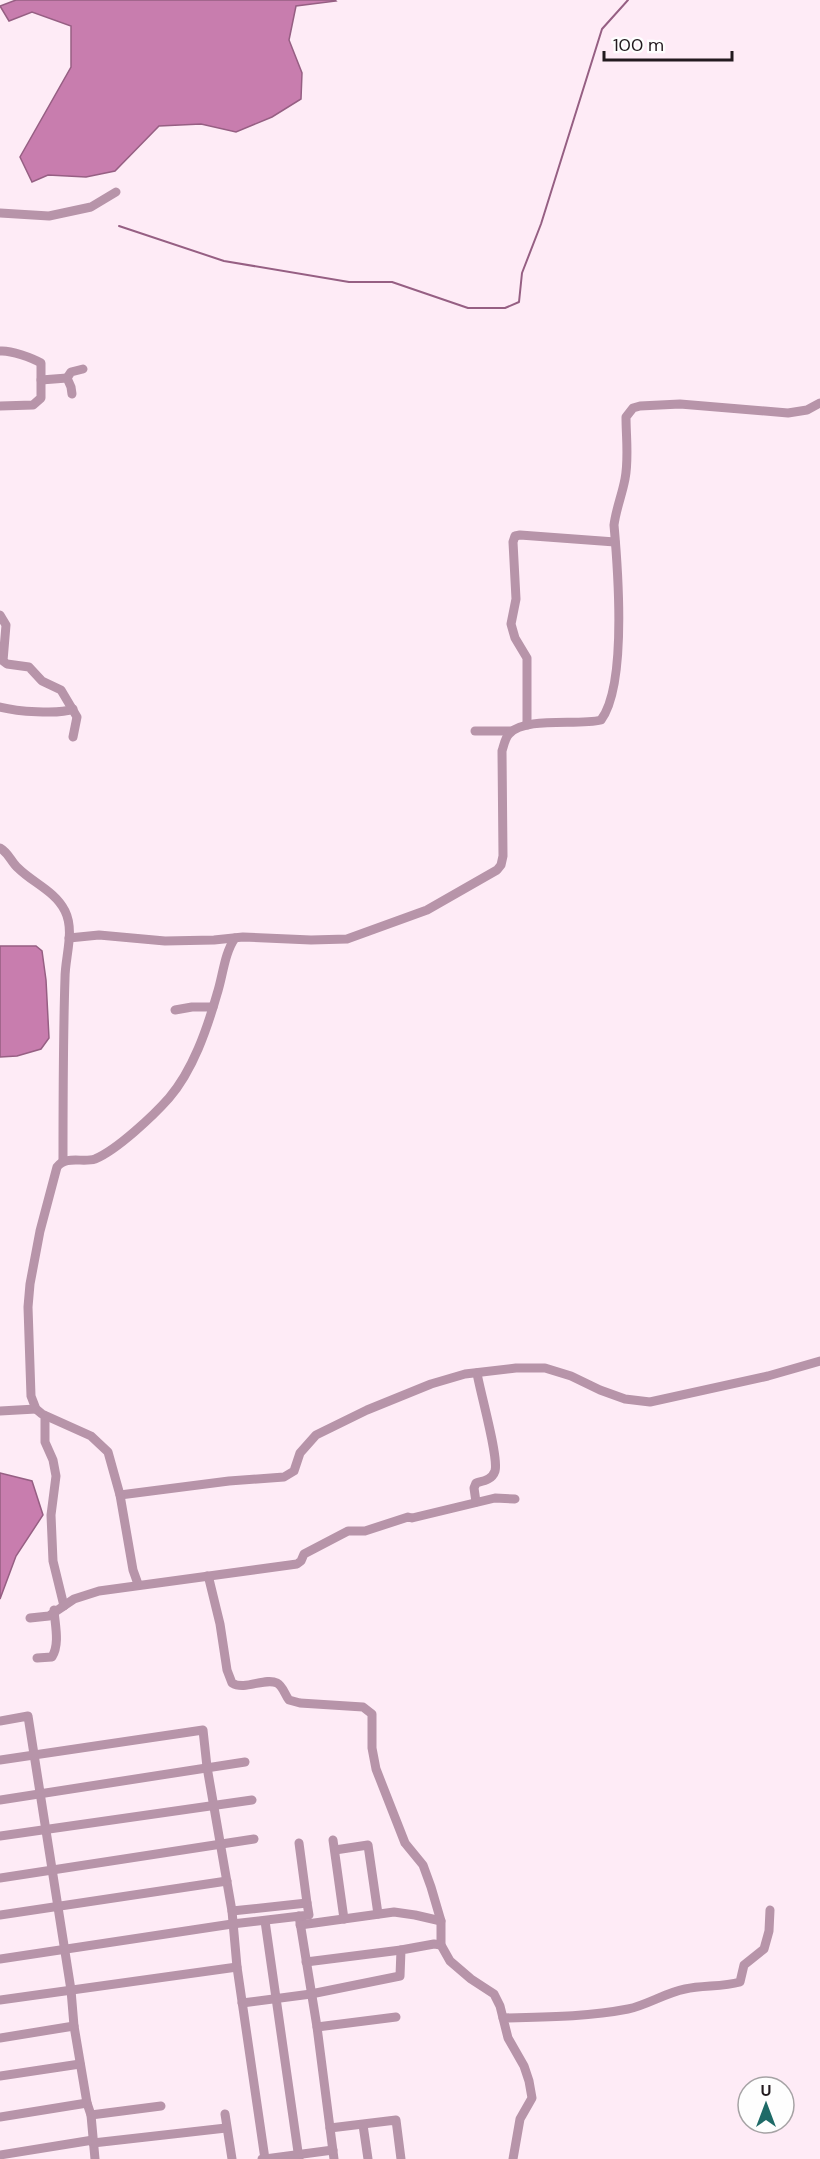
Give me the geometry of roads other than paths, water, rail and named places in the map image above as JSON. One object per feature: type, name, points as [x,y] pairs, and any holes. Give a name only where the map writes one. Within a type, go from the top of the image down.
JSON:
[{"type":"street","points":[[0,213],[49,216],[91,207],[116,192]]},
{"type":"street","points":[[0,351],[16,353],[29,360],[38,360],[41,380],[41,398],[33,405],[0,406]]},
{"type":"street","points":[[67,378],[71,372],[83,369]]},
{"type":"street","points":[[41,380],[67,378]]},
{"type":"street","points":[[67,378],[72,394]]},
{"type":"street","points":[[475,731],[511,732],[527,725],[594,722],[601,720],[606,713],[618,662],[616,509],[625,480],[626,417],[633,408],[680,404],[797,413],[820,403]]},
{"type":"street","points":[[527,725],[527,658],[515,638],[511,624],[516,599],[514,537],[520,535],[615,542]]},
{"type":"street","points":[[0,615],[6,625],[4,663],[34,670],[42,681],[61,690],[77,717],[73,737]]},
{"type":"street","points":[[0,707],[12,710],[52,712],[63,712],[73,708]]},
{"type":"street","points":[[69,938],[99,935],[165,941],[243,937],[340,940],[355,937],[427,910],[497,870],[501,865],[502,751],[506,738],[511,732]]},
{"type":"street","points":[[0,848],[7,853],[17,868],[56,898],[65,911],[69,938],[64,986],[63,1161]]},
{"type":"street","points":[[138,1584],[133,1570],[112,1462],[105,1448],[91,1436],[45,1416],[36,1409],[31,1396],[28,1354],[30,1284],[52,1180],[57,1167],[63,1161],[96,1158],[141,1126],[169,1098],[185,1074],[213,1007],[229,946],[235,938]]},
{"type":"street","points":[[175,1010],[213,1007]]},
{"type":"street","points":[[120,1495],[229,1480],[284,1477],[294,1471],[300,1453],[316,1435],[367,1410],[432,1384],[477,1373],[516,1368],[545,1368],[571,1376],[625,1399],[650,1402],[758,1379],[820,1361]]},
{"type":"street","points":[[476,1502],[474,1488],[476,1483],[489,1480],[495,1471],[493,1447],[477,1373]]},
{"type":"street","points":[[0,1411],[36,1409]]},
{"type":"street","points":[[45,1416],[45,1442],[53,1460],[56,1476],[51,1515],[53,1561],[64,1606]]},
{"type":"street","points":[[30,1618],[49,1616],[54,1610],[74,1599],[99,1591],[300,1563],[304,1554],[348,1531],[365,1531],[408,1517],[412,1518],[495,1498],[515,1499]]},
{"type":"street","points":[[207,1576],[220,1624],[227,1670],[232,1683],[242,1686],[274,1682],[279,1685],[289,1700],[308,1704],[363,1707],[372,1714],[372,1748],[376,1769],[405,1843],[423,1865],[441,1921],[441,1945],[450,1961],[471,1979],[494,1994],[508,2038],[524,2066],[532,2098],[520,2119],[513,2159]]},
{"type":"street","points":[[37,1658],[52,1657],[55,1653],[57,1645],[54,1610]]},
{"type":"street","points":[[0,1721],[28,1716],[71,1990],[74,2026],[91,2115],[95,2159]]},
{"type":"street","points":[[0,1760],[203,1731],[232,1911],[237,1968],[264,2159],[333,2154],[317,2027],[299,1920]]},
{"type":"street","points":[[0,1800],[245,1762]]},
{"type":"street","points":[[0,1836],[252,1800]]},
{"type":"street","points":[[0,1878],[254,1839]]},
{"type":"street","points":[[333,1840],[344,1919]]},
{"type":"street","points":[[299,1843],[309,1915],[299,1920]]},
{"type":"street","points":[[335,1850],[368,1845],[378,1914]]},
{"type":"street","points":[[0,1915],[227,1881]]},
{"type":"street","points":[[232,1911],[307,1903]]},
{"type":"street","points":[[503,2018],[558,2016],[630,2008],[668,1993],[695,1987],[740,1982],[744,1965],[764,1949],[770,1931],[770,1910]]},
{"type":"street","points":[[0,1959],[265,1921],[344,1919],[394,1912],[415,1914],[441,1921]]},
{"type":"street","points":[[265,1921],[299,2156]]},
{"type":"street","points":[[306,1962],[434,1944],[441,1945]]},
{"type":"street","points":[[242,2003],[311,1994],[400,1976],[401,1950]]},
{"type":"street","points":[[0,2000],[237,1968]]},
{"type":"street","points":[[317,2027],[396,2017]]},
{"type":"street","points":[[0,2038],[74,2026]]},
{"type":"street","points":[[0,2076],[80,2064]]},
{"type":"street","points":[[0,2117],[87,2103]]},
{"type":"street","points":[[91,2115],[162,2106]]},
{"type":"street","points":[[225,2114],[232,2159]]},
{"type":"street","points":[[330,2128],[396,2120],[401,2159]]},
{"type":"street","points":[[363,2125],[368,2159]]},
{"type":"street","points":[[0,2155],[93,2142],[226,2128]]},
{"type":"waterway","points":[[119,226],[224,261],[349,282],[392,282],[468,308],[505,308],[519,302],[522,273],[541,224],[602,29],[628,0]]}]
